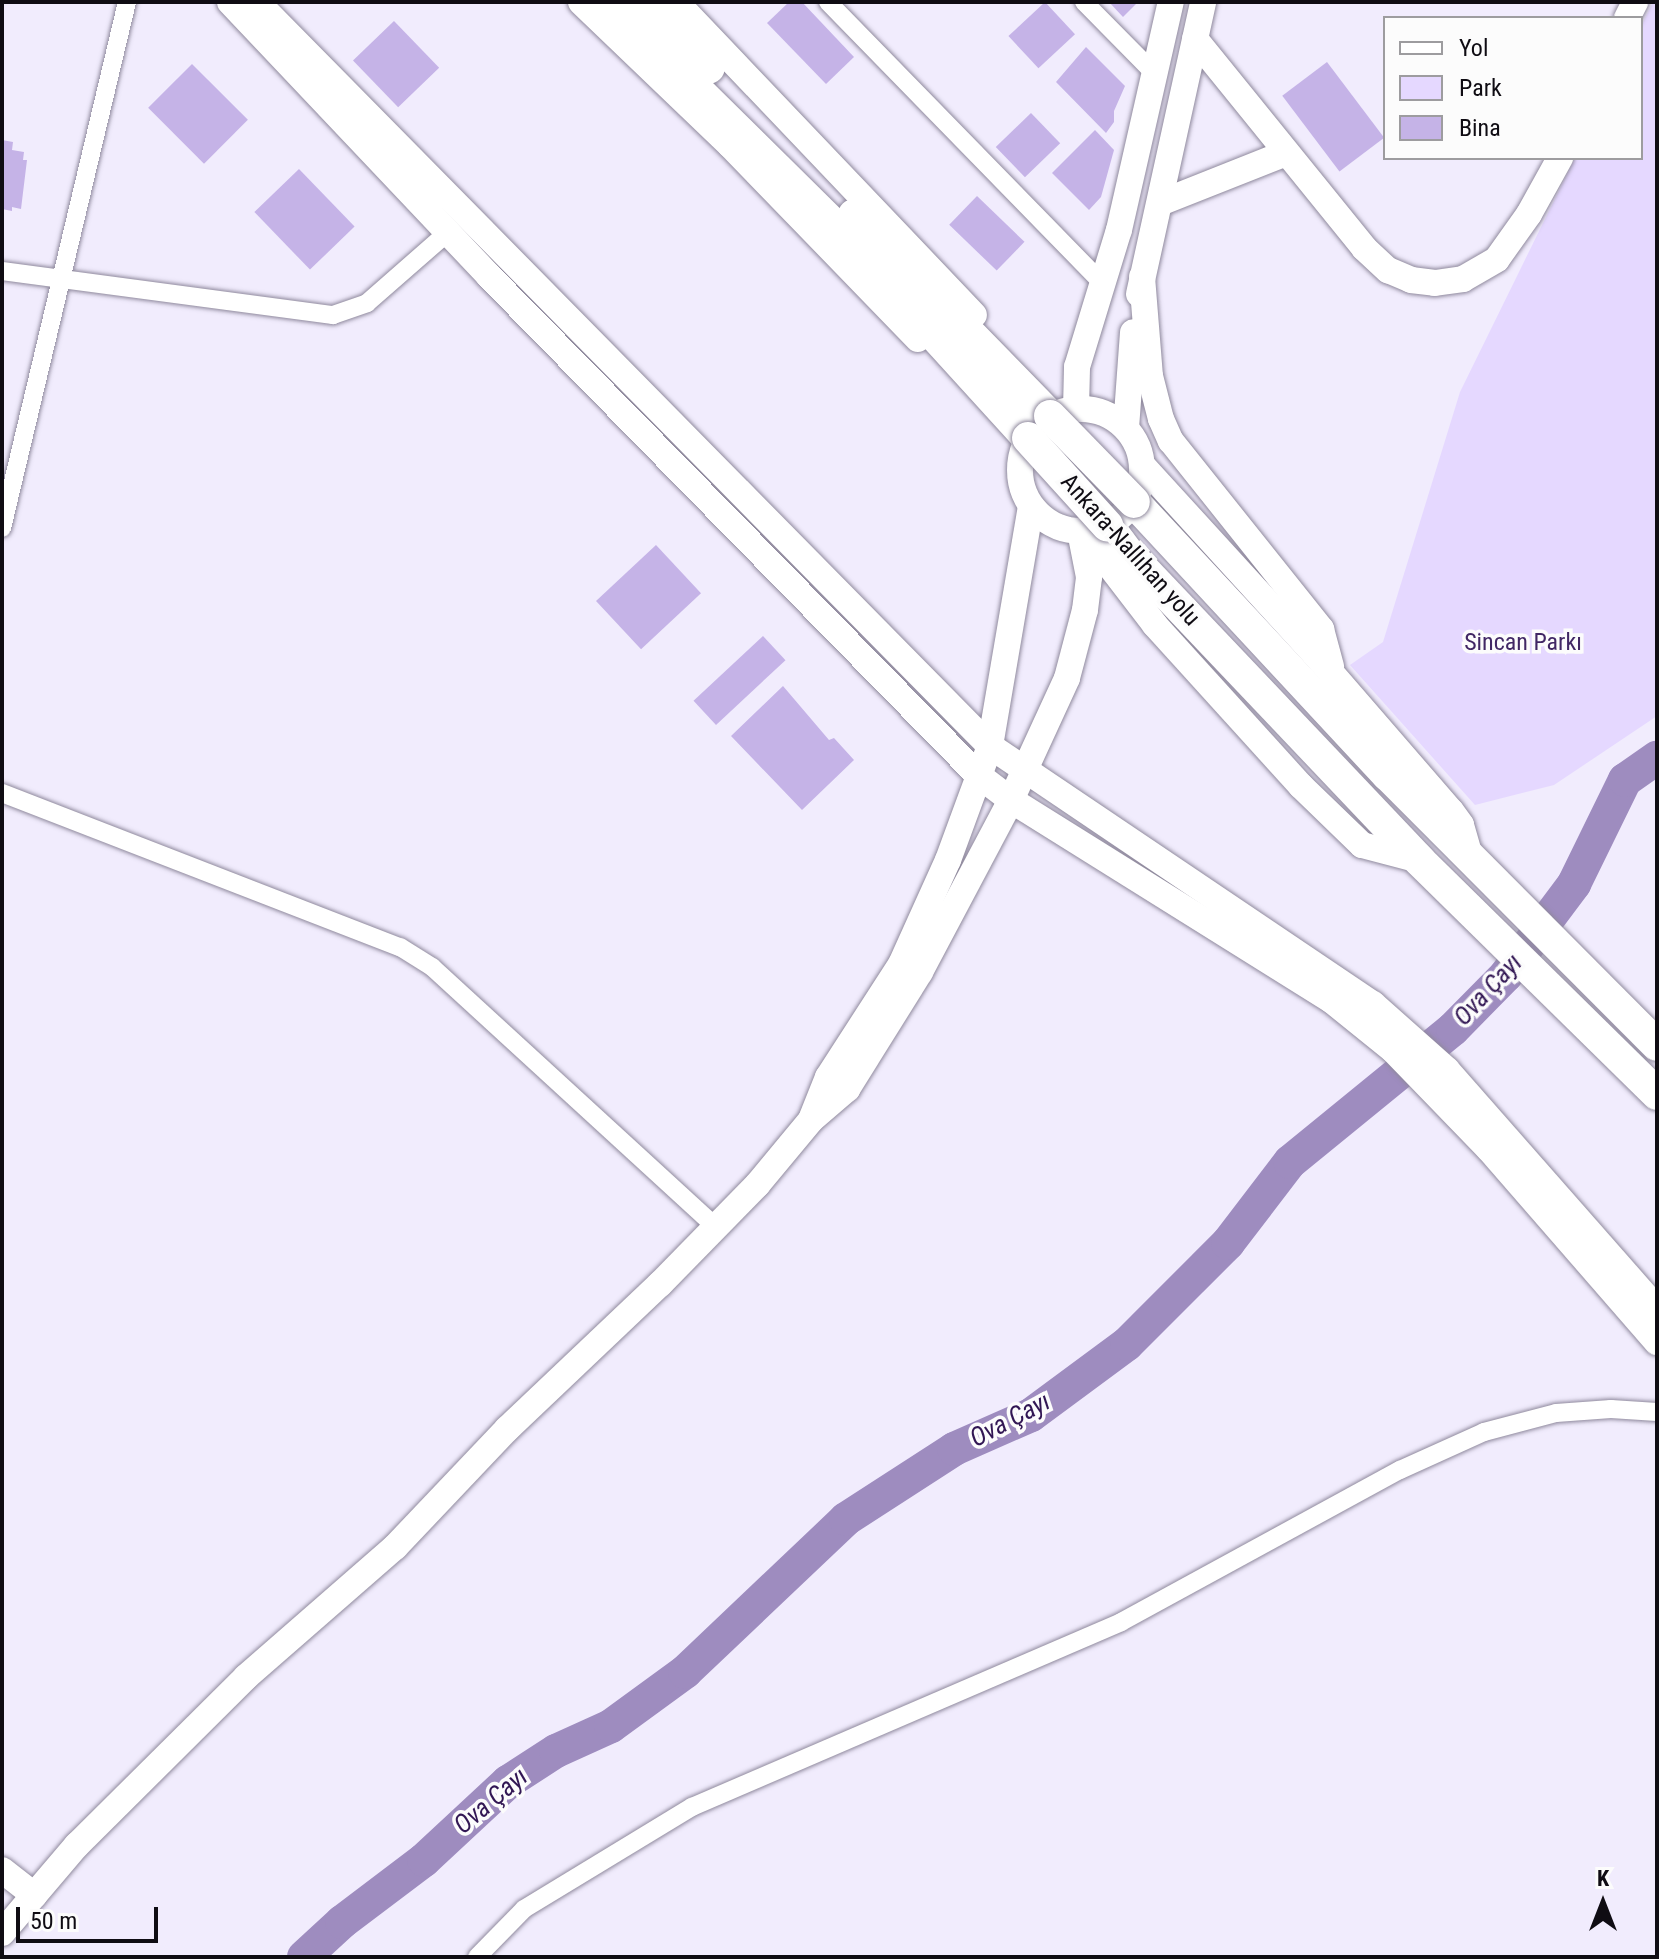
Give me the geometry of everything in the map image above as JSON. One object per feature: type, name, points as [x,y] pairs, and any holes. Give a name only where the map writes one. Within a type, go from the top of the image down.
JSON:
[{"type":"highway","name":"Ankara-Nallıhan yolu","points":[[608,2],[834,225],[1134,502],[1315,697],[1650,1038]]},
{"type":"highway","name":"Ankara-Nallıhan yolu","points":[[643,2],[1048,425],[1090,529],[1130,555],[1419,860],[1657,1094]]},
{"type":"highway","points":[[1130,555],[1128,546],[1133,534],[1143,527],[1160,528]]},
{"type":"street","points":[[2,528],[127,2]]},
{"type":"street","points":[[230,2],[448,232],[978,775],[1011,800],[1310,986],[1372,1032],[1434,1089],[1657,1342]]},
{"type":"street","points":[[257,2],[990,746],[1373,1004],[1447,1070],[1657,1309]]},
{"type":"street","points":[[581,2],[730,145],[944,366],[1048,425],[1103,413],[1126,428],[1139,452],[1142,465],[1140,487],[1130,506],[1104,526],[1090,529],[1048,521],[1031,506],[1021,486],[1048,425],[1077,367],[1104,285],[1171,2]]},
{"type":"street","points":[[676,2],[1048,425]]},
{"type":"street","points":[[828,2],[1104,285]]},
{"type":"street","points":[[1084,2],[1155,74]]},
{"type":"street","points":[[1126,428],[1133,333],[1142,277],[1203,2]]},
{"type":"street","points":[[1195,39],[1364,248],[1388,270],[1411,280],[1435,283],[1463,279],[1497,259],[1529,214],[1559,160]]},
{"type":"street","points":[[1160,203],[1286,153]]},
{"type":"street","points":[[2,271],[333,315],[367,303],[448,232]]},
{"type":"street","points":[[1142,277],[1150,376],[1166,430],[1188,464],[1321,629],[1333,674]]},
{"type":"street","points":[[1142,465],[1333,674],[1451,811],[1461,825],[1474,860]]},
{"type":"street","points":[[811,1120],[828,1077],[901,964],[948,860],[990,746],[1031,506]]},
{"type":"street","points":[[5,1922],[34,1895],[77,1845],[246,1677],[395,1547],[507,1429],[767,1175],[811,1120],[847,1089],[883,1035],[1011,800],[1067,678],[1085,610],[1090,529]]},
{"type":"street","points":[[1090,529],[1155,625],[1301,786],[1362,845],[1419,860]]},
{"type":"street","points":[[2,793],[400,947],[432,967],[716,1227]]},
{"type":"street","points":[[477,1957],[524,1909],[692,1807],[1121,1622],[1245,1551],[1400,1470],[1484,1432],[1556,1413],[1611,1409],[1657,1412]]},
{"type":"street","points":[[2,1870],[34,1895]]},
{"type":"green space","name":"Sincan Parkı","points":[[1653,2],[1657,2],[1657,716],[1554,785],[1475,805],[1350,665],[1383,642],[1460,392],[1574,160],[1643,160],[1643,22]]},
{"type":"building","points":[[789,2],[802,2],[854,57],[826,84],[767,23]]},
{"type":"building","points":[[1045,2],[1075,34],[1038,68],[1008,36]]},
{"type":"building","points":[[1109,2],[1138,2],[1123,17]]},
{"type":"building","points":[[394,21],[439,68],[398,107],[353,61]]},
{"type":"building","points":[[1086,47],[1125,86],[1114,111],[1114,122],[1106,133],[1056,82]]},
{"type":"building","points":[[1327,62],[1383,136],[1339,172],[1282,96]]},
{"type":"building","points":[[192,64],[248,120],[204,164],[148,108]]},
{"type":"building","points":[[1031,113],[1060,143],[1025,177],[996,147]]},
{"type":"building","points":[[1095,130],[1114,150],[1101,197],[1089,210],[1052,173]]},
{"type":"building","points":[[2,140],[13,142],[12,150],[24,152],[23,160],[27,160],[21,209],[12,207],[12,211],[2,209]]},
{"type":"building","points":[[299,169],[355,227],[310,270],[254,212]]},
{"type":"building","points":[[977,196],[1024,242],[997,271],[949,225]]},
{"type":"building","points":[[656,545],[701,593],[641,649],[596,601]]},
{"type":"building","points":[[763,636],[786,660],[716,725],[694,701]]},
{"type":"building","points":[[783,686],[829,740],[834,738],[854,760],[802,810],[731,736]]},
{"type":"waterway","name":"Ova Çayı","points":[[304,1957],[342,1922],[424,1860],[508,1782],[556,1751],[611,1726],[685,1672],[846,1519],[954,1449],[1031,1415],[1127,1344],[1228,1243],[1290,1162],[1453,1029],[1506,975],[1574,884],[1625,780],[1657,758]]}]
